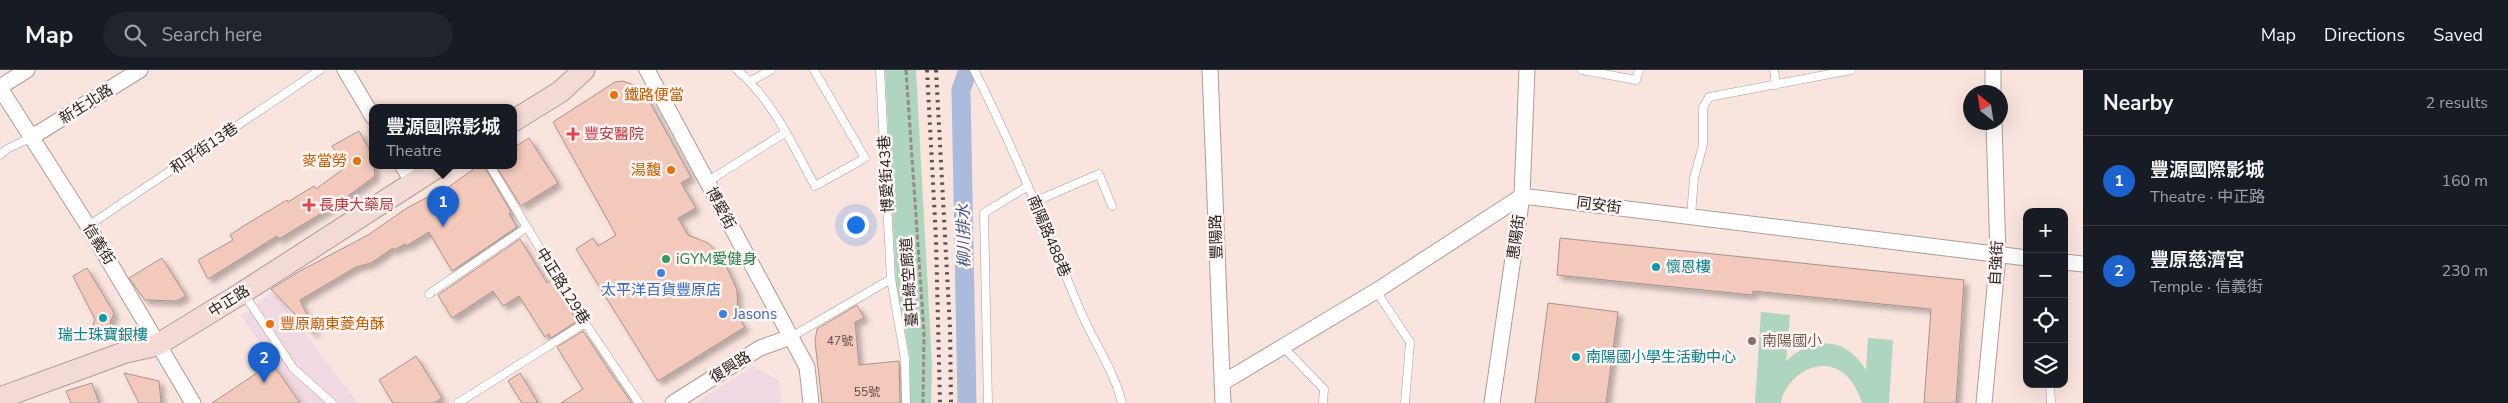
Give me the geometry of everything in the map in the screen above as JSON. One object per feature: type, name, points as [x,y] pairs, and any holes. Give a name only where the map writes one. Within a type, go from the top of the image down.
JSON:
[{"type":"street","points":[[0,88],[27,70]]},
{"type":"street","name":"新生北路","points":[[32,138],[140,70]]},
{"type":"street","points":[[345,70],[369,110]]},
{"type":"street","points":[[517,119],[560,92],[584,70]]},
{"type":"street","name":"博愛街","points":[[647,70],[807,367],[811,403]]},
{"type":"street","name":"豐陽路","points":[[1210,70],[1223,403]]},
{"type":"street","name":"惠陽街","points":[[1492,403],[1522,196],[1528,70]]},
{"type":"street","points":[[1993,70],[1994,85]]},
{"type":"street","name":"信義街","points":[[0,88],[88,226],[193,403]]},
{"type":"street","name":"自強街","points":[[1984,403],[1998,256],[1994,130]]},
{"type":"street","name":"中正路","points":[[0,398],[126,352],[157,345],[242,293],[408,174],[427,169]]},
{"type":"street","points":[[1222,383],[1376,291],[1522,196]]},
{"type":"street","name":"同安街","points":[[1522,196],[2023,258]]},
{"type":"street","points":[[2068,262],[2083,264]]},
{"type":"street","name":"復興路","points":[[673,403],[760,348],[791,337]]},
{"type":"lane","name":"和平街13巷","points":[[88,226],[320,70]]},
{"type":"lane","points":[[737,70],[751,81],[786,132],[815,186],[865,158],[814,70]]},
{"type":"lane","points":[[751,81],[771,70]]},
{"type":"lane","name":"博愛街43巷","points":[[880,70],[891,279],[906,359],[906,403]]},
{"type":"lane","name":"南陽路488巷","points":[[974,70],[1036,200],[1081,312],[1122,403]]},
{"type":"lane","points":[[1582,70],[1636,80],[1639,70]]},
{"type":"lane","points":[[1774,70],[1776,84]]},
{"type":"lane","points":[[1691,216],[1694,178],[1703,145],[1703,108],[1709,97],[1851,70]]},
{"type":"lane","points":[[707,182],[786,132]]},
{"type":"lane","points":[[0,155],[7,149],[32,138]]},
{"type":"lane","name":"中正路129巷","points":[[492,169],[585,322],[639,403]]},
{"type":"lane","points":[[1036,200],[1099,174],[1112,206]]},
{"type":"lane","points":[[988,403],[984,213],[1028,186]]},
{"type":"lane","points":[[429,294],[526,228]]},
{"type":"lane","points":[[791,337],[891,279]]},
{"type":"lane","points":[[1376,291],[1410,342],[1405,403]]},
{"type":"lane","points":[[242,293],[293,368],[332,403]]},
{"type":"lane","points":[[458,403],[585,322]]},
{"type":"lane","points":[[1284,347],[1324,389],[1323,403]]},
{"type":"lane","points":[[2050,388],[2051,403]]},
{"type":"path","name":"臺中綠空廊道","points":[[906,70],[924,333],[923,403]]},
{"type":"shaded area","points":[[273,291],[358,403],[304,403],[241,316]]},
{"type":"shaded area","points":[[754,366],[779,381],[782,403],[695,403]]},
{"type":"green space","points":[[885,70],[916,70],[932,365],[931,403],[910,403],[910,358],[896,283]]},
{"type":"green space","points":[[1761,312],[1790,315],[1786,361],[1808,347],[1829,343],[1849,351],[1866,370],[1868,338],[1893,340],[1889,403],[1862,403],[1856,388],[1846,375],[1828,366],[1819,366],[1802,373],[1794,379],[1788,386],[1781,403],[1755,403]]},
{"type":"building","name":"太平洋百貨豐原店","points":[[623,81],[642,88],[691,177],[681,183],[696,208],[678,218],[688,235],[708,243],[723,259],[737,290],[738,317],[745,327],[658,381],[576,249],[593,238],[598,246],[616,235],[553,122],[615,82]]},
{"type":"building","points":[[359,131],[369,149],[369,169],[374,169],[375,176],[340,202],[279,239],[277,236],[208,279],[198,260],[233,240],[230,235],[245,225],[314,186],[316,189],[346,167],[332,146]]},
{"type":"building","points":[[529,138],[558,183],[521,206],[498,169],[517,169],[517,146]]},
{"type":"building","points":[[474,169],[486,169],[511,212],[509,214],[517,227],[452,271],[429,232],[406,246],[405,244],[394,250],[393,248],[371,263],[356,267],[300,300],[315,331],[313,333],[271,289],[300,271],[368,235],[407,208],[439,191],[440,193]]},
{"type":"building","points":[[1560,238],[1964,280],[1956,403],[1924,403],[1931,309],[1753,291],[1752,295],[1557,275]]},
{"type":"building","points":[[520,239],[547,283],[552,279],[577,321],[551,338],[549,334],[545,337],[519,296],[503,306],[493,291],[452,318],[438,295]]},
{"type":"building","points":[[162,258],[186,296],[176,301],[145,300],[129,278]]},
{"type":"building","points":[[87,268],[114,313],[106,334],[93,325],[95,319],[73,276]]},
{"type":"building","name":"南陽國小學生活動中心","points":[[1548,303],[1618,312],[1606,403],[1535,403]]},
{"type":"building","points":[[857,305],[864,318],[855,322],[859,365],[899,361],[900,403],[822,403],[815,341],[817,329]]},
{"type":"building","points":[[583,331],[632,403],[561,403],[583,389],[557,347]]},
{"type":"building","points":[[416,356],[442,398],[434,403],[393,403],[379,380]]},
{"type":"building","points":[[272,363],[300,403],[212,403]]},
{"type":"building","points":[[124,373],[159,381],[161,403],[139,403]]},
{"type":"building","points":[[520,373],[538,403],[522,403],[508,381]]},
{"type":"building","points":[[92,383],[99,403],[71,403],[66,391]]},
{"type":"waterway","name":"柳川排水","points":[[967,403],[961,90],[968,70]]},
{"type":"railway","points":[[927,70],[936,239],[940,403]]},
{"type":"railway","points":[[936,70],[950,328],[951,403]]},
{"type":"place","name":"鐵路便當","points":[[614,95]]},
{"type":"place","name":"豐安醫院","points":[[573,134]]},
{"type":"place","name":"麥當勞","points":[[357,161]]},
{"type":"place","name":"湯馥","points":[[671,170]]},
{"type":"place","name":"長庚大藥局","points":[[309,205]]},
{"type":"place","name":"豐源國際影城","points":[[443,227]]},
{"type":"place","name":"iGYM愛健身","points":[[666,259]]},
{"type":"place","name":"懷恩樓","points":[[1656,267]]},
{"type":"place","name":"太平洋百貨豐原店","points":[[661,273]]},
{"type":"place","name":"Jasons","points":[[723,314]]},
{"type":"place","name":"瑞士珠寶銀樓","points":[[103,318]]},
{"type":"place","name":"豐原廟東菱角酥","points":[[270,324]]},
{"type":"place","name":"南陽國小","points":[[1752,341]]},
{"type":"place","name":"南陽國小學生活動中心","points":[[1576,357]]},
{"type":"place","name":"豐原慈濟宮","points":[[264,383]]}]
